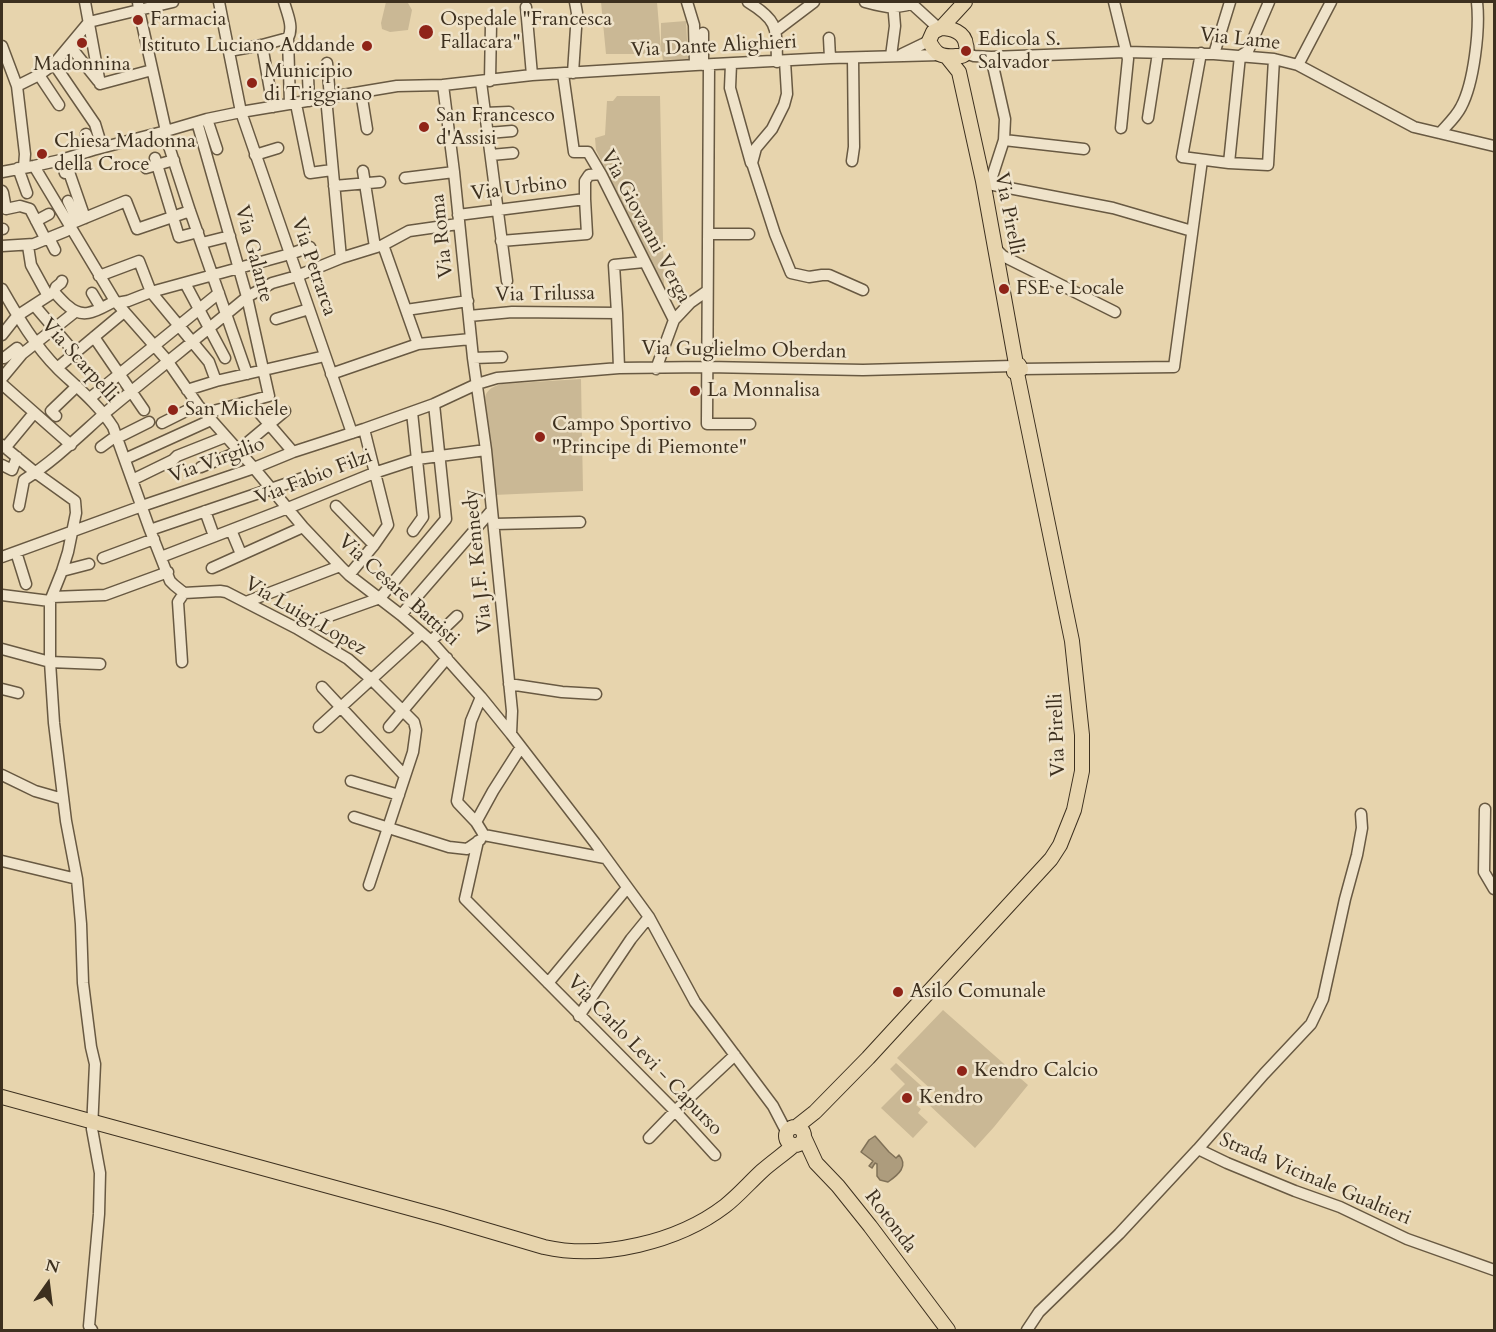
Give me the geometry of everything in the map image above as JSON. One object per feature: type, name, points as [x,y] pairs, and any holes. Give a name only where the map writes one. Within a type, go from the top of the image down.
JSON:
[{"type":"main road","points":[[941,28],[958,32],[966,41],[967,48],[964,55],[943,56],[934,51],[929,41],[933,32],[941,28],[957,7]]},
{"type":"main road","points":[[957,7],[958,32]]},
{"type":"main road","name":"Via Pirelli","points":[[2,1096],[544,1247],[580,1252],[625,1248],[662,1239],[700,1222],[723,1208],[738,1196],[868,1058],[1051,859],[1060,845],[1074,810],[1082,771],[1082,735],[1071,641],[983,182],[959,72],[964,55]]},
{"type":"main road","name":"Via Pirelli","points":[[943,56],[959,72]]},
{"type":"main road","name":"Rotonda","points":[[795,1135],[870,1226],[948,1330]]},
{"type":"street","points":[[85,2],[100,84]]},
{"type":"street","points":[[17,86],[54,64],[89,22],[139,6],[173,2]]},
{"type":"street","name":"Via Petrarca","points":[[219,2],[241,112],[352,433]]},
{"type":"street","points":[[284,2],[291,29],[288,38],[293,104],[310,173],[332,170]]},
{"type":"street","points":[[568,74],[576,13],[575,2]]},
{"type":"street","points":[[687,2],[702,65]]},
{"type":"street","points":[[748,2],[771,20],[777,30],[787,94],[772,129],[756,148],[752,163]]},
{"type":"street","points":[[777,30],[814,2]]},
{"type":"street","points":[[865,2],[884,7],[911,3],[941,28]]},
{"type":"street","points":[[1114,2],[1128,60],[1121,128]]},
{"type":"street","points":[[1214,54],[1230,2]]},
{"type":"street","points":[[1229,163],[1240,56],[1248,51],[1269,2]]},
{"type":"street","points":[[1298,65],[1331,2]]},
{"type":"street","points":[[1440,133],[1461,108],[1471,78],[1476,46],[1477,2]]},
{"type":"street","points":[[893,5],[895,26],[893,56],[929,41]]},
{"type":"street","points":[[139,6],[174,160],[247,374]]},
{"type":"street","points":[[526,7],[532,75]]},
{"type":"street","points":[[491,24],[485,81],[485,113],[507,281]]},
{"type":"street","points":[[703,33],[702,65],[709,234],[707,424],[750,424]]},
{"type":"street","points":[[229,51],[288,38]]},
{"type":"street","points":[[829,38],[830,58]]},
{"type":"street","points":[[262,45],[273,107]]},
{"type":"street","points":[[70,46],[100,84]]},
{"type":"street","points":[[2,50],[17,86],[27,193]]},
{"type":"street","name":"Via Lame","points":[[964,55],[991,57],[1125,52],[1201,53],[1274,58],[1298,65],[1414,127],[1494,146]]},
{"type":"street","points":[[1148,118],[1158,53]]},
{"type":"street","points":[[1201,53],[1182,157],[1229,163],[1268,165],[1274,58]]},
{"type":"street","name":"Via Dante Alighieri","points":[[166,131],[202,120],[241,112],[397,87],[443,85],[532,75],[702,65],[830,58],[943,56]]},
{"type":"street","points":[[983,182],[992,177],[1004,140],[1005,119],[991,57]]},
{"type":"street","points":[[852,161],[854,147],[853,58]]},
{"type":"street","points":[[327,63],[332,170],[341,258]]},
{"type":"street","points":[[54,64],[95,124],[97,148]]},
{"type":"street","points":[[731,64],[730,88],[775,234],[791,273],[809,278],[829,275],[863,290]]},
{"type":"street","points":[[100,84],[152,70]]},
{"type":"street","name":"Via Giovanni Verga","points":[[568,74],[574,152],[588,152],[674,320],[656,369]]},
{"type":"street","points":[[39,75],[59,105]]},
{"type":"street","points":[[308,76],[309,101]]},
{"type":"street","name":"Via Roma","points":[[443,85],[477,384]]},
{"type":"street","points":[[361,92],[367,129]]},
{"type":"street","points":[[485,113],[509,112]]},
{"type":"street","points":[[202,120],[217,149]]},
{"type":"street","name":"Via Galante","points":[[202,120],[247,297],[269,396],[250,402]]},
{"type":"street","points":[[120,130],[123,142]]},
{"type":"street","points":[[2,172],[61,160],[97,148],[166,131]]},
{"type":"street","points":[[488,134],[512,131]]},
{"type":"street","points":[[86,134],[97,148]]},
{"type":"street","points":[[1004,140],[1084,149]]},
{"type":"street","points":[[255,155],[278,148]]},
{"type":"street","points":[[491,155],[513,153]]},
{"type":"street","points":[[61,160],[65,173],[69,172],[73,225]]},
{"type":"street","points":[[174,160],[153,164],[179,237],[230,236]]},
{"type":"street","points":[[983,182],[1113,208],[1192,231],[1202,160]]},
{"type":"street","name":"Via Cesare Battisti","points":[[26,167],[73,225],[99,276],[225,437],[339,566],[431,641],[511,734],[649,917],[695,1002],[795,1135]]},
{"type":"street","points":[[363,171],[379,246],[418,344]]},
{"type":"street","points":[[405,178],[454,172]]},
{"type":"street","name":"Via Urbino","points":[[19,506],[24,480],[71,445],[104,414],[247,297],[272,284],[379,246],[409,231],[497,210],[585,199],[585,181],[589,175],[601,174]]},
{"type":"street","points":[[334,186],[380,182]]},
{"type":"street","points":[[2,191],[4,209],[26,207],[30,209],[55,250]]},
{"type":"street","points":[[501,241],[587,234],[585,199]]},
{"type":"street","points":[[2,246],[28,246],[126,201],[137,229],[190,211]]},
{"type":"street","points":[[36,221],[59,208]]},
{"type":"street","name":"Via Guglielmo Oberdan","points":[[477,384],[497,378],[619,368],[863,370],[1174,367],[1192,231]]},
{"type":"street","points":[[709,234],[749,234]]},
{"type":"street","points":[[28,246],[31,265],[51,294],[75,312],[87,314],[101,308],[122,306],[151,292],[310,247]]},
{"type":"street","points":[[995,248],[1003,256],[1115,312]]},
{"type":"street","points":[[99,276],[139,261],[151,292],[209,362],[216,381]]},
{"type":"street","name":"Via Trilussa","points":[[469,316],[512,312],[616,313],[614,265],[644,262]]},
{"type":"street","points":[[2,335],[17,316],[51,294],[62,281]]},
{"type":"street","points":[[185,283],[225,358]]},
{"type":"street","name":"Via Scarpelli","points":[[2,289],[17,316],[57,368],[90,398],[113,427],[170,581],[184,593]]},
{"type":"street","points":[[674,320],[690,303],[708,291]]},
{"type":"street","points":[[92,293],[101,308]]},
{"type":"street","points":[[90,398],[219,293]]},
{"type":"street","points":[[406,310],[468,301]]},
{"type":"street","points":[[34,305],[75,353]]},
{"type":"street","points":[[2,312],[12,306]]},
{"type":"street","points":[[57,368],[94,337],[122,306]]},
{"type":"street","points":[[276,319],[309,309]]},
{"type":"street","points":[[2,378],[22,354],[75,312]]},
{"type":"street","points":[[616,313],[619,368]]},
{"type":"street","points":[[94,337],[144,410]]},
{"type":"street","points":[[331,374],[418,344],[471,339]]},
{"type":"street","points":[[4,358],[16,348],[22,354]]},
{"type":"street","points":[[187,390],[216,381],[325,356]]},
{"type":"street","points":[[473,358],[502,357]]},
{"type":"street","points":[[2,384],[71,445]]},
{"type":"street","name":"Via Virgilio","points":[[2,557],[254,468],[293,452],[434,404],[477,384]]},
{"type":"street","name":"Via J.F. Kennedy","points":[[477,384],[494,524],[512,711],[511,734]]},
{"type":"street","points":[[56,416],[51,411],[77,386]]},
{"type":"street","points":[[162,423],[250,402],[293,452]]},
{"type":"street","points":[[296,628],[380,598],[446,519],[434,404]]},
{"type":"street","points":[[201,467],[235,453],[285,411]]},
{"type":"street","points":[[412,412],[423,517],[413,531]]},
{"type":"street","points":[[34,413],[3,447],[75,501],[76,513],[62,572],[51,599],[50,662],[63,799],[77,879],[83,983],[95,1065],[92,1130],[100,1173],[99,1214],[89,1317],[89,1326],[92,1330]]},
{"type":"street","points":[[125,459],[205,413]]},
{"type":"street","points":[[101,447],[116,437],[149,422]]},
{"type":"street","points":[[349,575],[388,525],[364,429]]},
{"type":"street","points":[[132,480],[177,456],[225,437]]},
{"type":"street","name":"Via Fabio Filzi","points":[[161,557],[374,472],[417,459],[486,450]]},
{"type":"street","points":[[2,465],[12,470],[16,457]]},
{"type":"street","points":[[103,558],[205,511],[303,478]]},
{"type":"street","points":[[336,506],[374,545]]},
{"type":"street","points":[[400,615],[492,510]]},
{"type":"street","points":[[205,511],[214,536]]},
{"type":"street","points":[[494,524],[580,522]]},
{"type":"street","points":[[212,568],[303,527]]},
{"type":"street","points":[[231,530],[241,554]]},
{"type":"street","points":[[16,552],[26,584]]},
{"type":"street","points":[[62,572],[89,564]]},
{"type":"street","points":[[246,602],[339,566]]},
{"type":"street","points":[[2,595],[51,599],[105,595],[168,572]]},
{"type":"street","name":"Via Luigi Lopez","points":[[184,593],[226,592],[296,628],[348,659],[414,722],[416,730],[413,752],[405,776]]},
{"type":"street","points":[[182,662],[178,602],[184,593]]},
{"type":"street","points":[[431,641],[457,616]]},
{"type":"street","points":[[319,727],[422,633]]},
{"type":"street","points":[[2,649],[50,662],[100,664]]},
{"type":"street","points":[[389,727],[447,658]]},
{"type":"street","points":[[509,684],[562,692],[596,694]]},
{"type":"street","points":[[322,687],[405,776],[369,885]]},
{"type":"street","points":[[2,689],[18,693]]},
{"type":"street","points":[[481,698],[471,721],[458,801],[476,822],[481,838]]},
{"type":"street","points":[[476,822],[493,790],[521,747]]},
{"type":"street","points":[[2,775],[35,791],[63,799]]},
{"type":"street","points":[[351,781],[399,795]]},
{"type":"street","points":[[1485,809],[1484,872],[1494,890]]},
{"type":"street","points":[[1198,1149],[1311,1024],[1323,999],[1357,855],[1362,828],[1361,814]]},
{"type":"street","points":[[354,817],[449,848],[467,849],[481,838],[605,858]]},
{"type":"street","name":"Via Carlo Levi - Capurso","points":[[481,838],[465,899],[675,1111],[715,1155]]},
{"type":"street","points":[[2,861],[77,879]]},
{"type":"street","points":[[548,983],[627,888]]},
{"type":"street","points":[[579,1016],[649,917]]},
{"type":"street","points":[[649,1138],[735,1055]]},
{"type":"street","name":"Strada Vicinale Gualtieri","points":[[1027,1330],[1039,1312],[1119,1234],[1198,1149],[1295,1191],[1340,1207],[1407,1239],[1494,1269]]},
{"type":"shaded area","points":[[386,2],[408,3],[412,10],[408,30],[390,32],[382,29],[381,23]]},
{"type":"shaded area","points":[[601,2],[657,2],[661,50],[661,23],[686,21],[688,59],[663,60],[662,54],[606,54]]},
{"type":"shaded area","points":[[617,96],[660,96],[664,287],[596,150],[595,138],[605,135],[607,101],[613,101]]},
{"type":"shaded area","name":"Campo Sportivo \"Principe di Piemonte\"","points":[[581,379],[583,491],[494,495],[485,397],[487,392],[502,384]]},
{"type":"shaded area","name":"Kendro Calcio","points":[[943,1010],[1028,1085],[975,1148],[927,1103],[935,1093],[897,1058]]},
{"type":"shaded area","name":"Kendro","points":[[896,1063],[928,1092],[916,1105],[921,1109],[918,1113],[928,1122],[913,1138],[881,1108],[905,1084],[890,1069]]},
{"type":"shaded area","name":"Kendro","points":[[875,1136],[896,1158],[899,1155],[902,1159],[903,1167],[888,1182],[880,1180],[877,1176],[877,1164],[875,1163],[872,1168],[869,1166],[873,1161],[861,1152],[869,1140]]},
{"type":"place","name":"Farmacia","points":[[138,20]]},
{"type":"place","name":"Ospedale \"Francesca Fallacara\"","points":[[426,32]]},
{"type":"place","name":"Madonnina","points":[[82,43]]},
{"type":"place","name":"Istituto Luciano Addande","points":[[367,46]]},
{"type":"place","name":"Edicola S. Salvador","points":[[966,51]]},
{"type":"place","name":"Municipio di Triggiano","points":[[252,83]]},
{"type":"place","name":"San Francesco d'Assisi","points":[[424,127]]},
{"type":"place","name":"Chiesa Madonna della Croce","points":[[42,154]]},
{"type":"place","name":"FSE e Locale","points":[[1004,289]]},
{"type":"place","name":"La Monnalisa","points":[[695,391]]},
{"type":"place","name":"San Michele","points":[[173,410]]},
{"type":"place","name":"Campo Sportivo \"Principe di Piemonte\"","points":[[540,437]]},
{"type":"place","name":"Asilo Comunale","points":[[898,992]]},
{"type":"place","name":"Kendro Calcio","points":[[962,1071]]},
{"type":"place","name":"Kendro","points":[[907,1098]]}]
